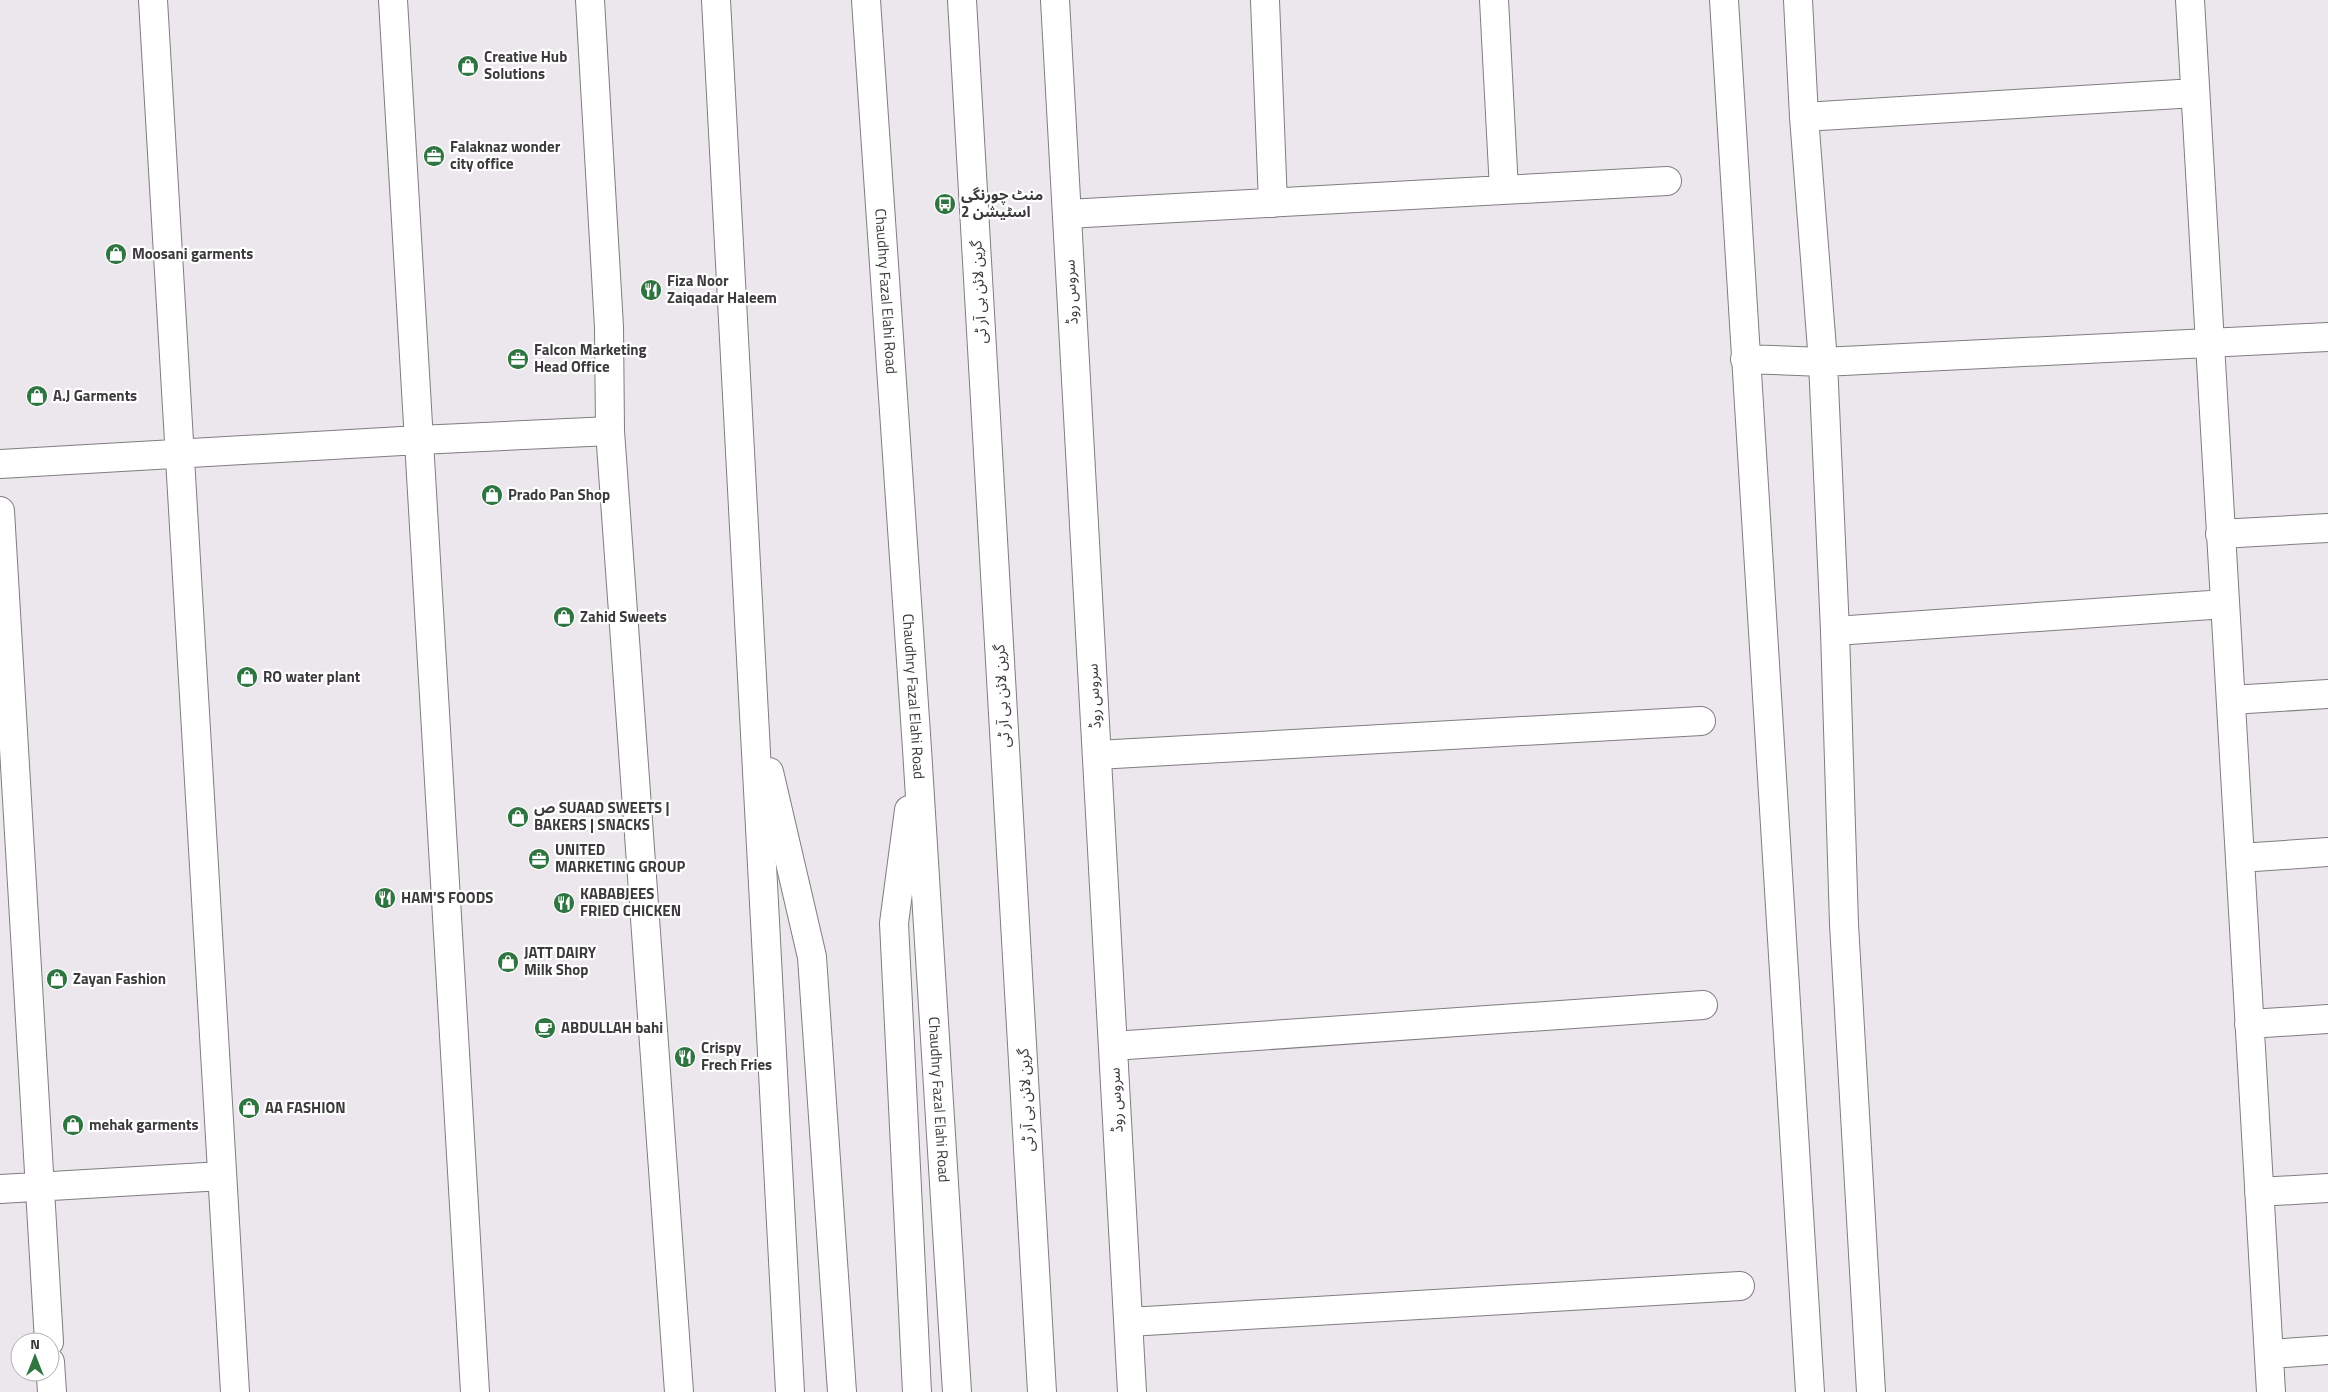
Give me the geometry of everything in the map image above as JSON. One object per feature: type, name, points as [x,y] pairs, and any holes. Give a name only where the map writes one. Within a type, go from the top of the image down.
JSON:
[{"type":"street","points":[[153,0],[235,1392]]},
{"type":"street","points":[[394,0],[475,1392]]},
{"type":"street","points":[[590,0],[609,327],[610,431],[679,1392]]},
{"type":"street","points":[[716,0],[790,1392]]},
{"type":"street","name":"Chaudhry Fazal Elahi Road","points":[[866,0],[917,749],[957,1392]]},
{"type":"street","name":"گرین لائن بی آر ٹی","points":[[962,0],[1042,1392]]},
{"type":"street","name":"سروس روڈ","points":[[1055,0],[1132,1392]]},
{"type":"street","points":[[1265,0],[1273,203]]},
{"type":"street","points":[[1494,0],[1504,190]]},
{"type":"street","points":[[1724,0],[1810,1392]]},
{"type":"street","points":[[1798,0],[1804,117],[1823,362],[1835,631],[1844,924],[1871,1392]]},
{"type":"street","points":[[2190,0],[2270,1392]]},
{"type":"street","points":[[1804,117],[2195,94]]},
{"type":"street","points":[[1067,214],[1667,181]]},
{"type":"street","points":[[1745,360],[1823,362],[2328,337]]},
{"type":"street","points":[[0,464],[610,431]]},
{"type":"street","points":[[0,511],[48,1332]]},
{"type":"street","points":[[2220,534],[2328,528]]},
{"type":"street","points":[[1835,631],[2225,604]]},
{"type":"street","points":[[2231,700],[2328,694]]},
{"type":"street","points":[[752,701],[812,957],[842,1392]]},
{"type":"street","points":[[1097,755],[1701,721]]},
{"type":"street","points":[[917,749],[894,923],[917,1392]]},
{"type":"street","points":[[2240,858],[2328,852]]},
{"type":"street","points":[[1113,1046],[1702,1005]]},
{"type":"street","points":[[2249,1024],[2328,1019]]},
{"type":"street","points":[[0,1189],[222,1176]]},
{"type":"street","points":[[2259,1192],[2328,1188]]},
{"type":"street","points":[[1129,1322],[1740,1286]]},
{"type":"street","points":[[2269,1354],[2328,1350]]},
{"type":"place","name":"Creative Hub Solutions","points":[[468,66]]},
{"type":"place","name":"Falaknaz wonder city office","points":[[434,156]]},
{"type":"place","name":"منٹ چورنگی اسٹیشن 2","points":[[945,204]]},
{"type":"place","name":"Moosani garments","points":[[116,254]]},
{"type":"place","name":"Fiza Noor Zaiqadar Haleem","points":[[651,290]]},
{"type":"place","name":"Falcon Marketing Head Office","points":[[518,359]]},
{"type":"place","name":"A.J Garments","points":[[37,396]]},
{"type":"place","name":"Prado Pan Shop","points":[[492,495]]},
{"type":"place","name":"Zahid Sweets","points":[[564,617]]},
{"type":"place","name":"RO water plant","points":[[247,677]]},
{"type":"place","name":"ص SUAAD SWEETS | BAKERS | SNACKS","points":[[518,817]]},
{"type":"place","name":"UNITED MARKETING GROUP","points":[[539,859]]},
{"type":"place","name":"HAM'S FOODS","points":[[385,898]]},
{"type":"place","name":"KABABJEES FRIED CHICKEN","points":[[564,903]]},
{"type":"place","name":"JATT DAIRY Milk Shop","points":[[508,962]]},
{"type":"place","name":"Zayan Fashion","points":[[57,979]]},
{"type":"place","name":"ABDULLAH bahi","points":[[545,1028]]},
{"type":"place","name":"Crispy Frech Fries","points":[[685,1057]]},
{"type":"place","name":"AA FASHION","points":[[249,1108]]},
{"type":"place","name":"mehak garments","points":[[73,1125]]}]
